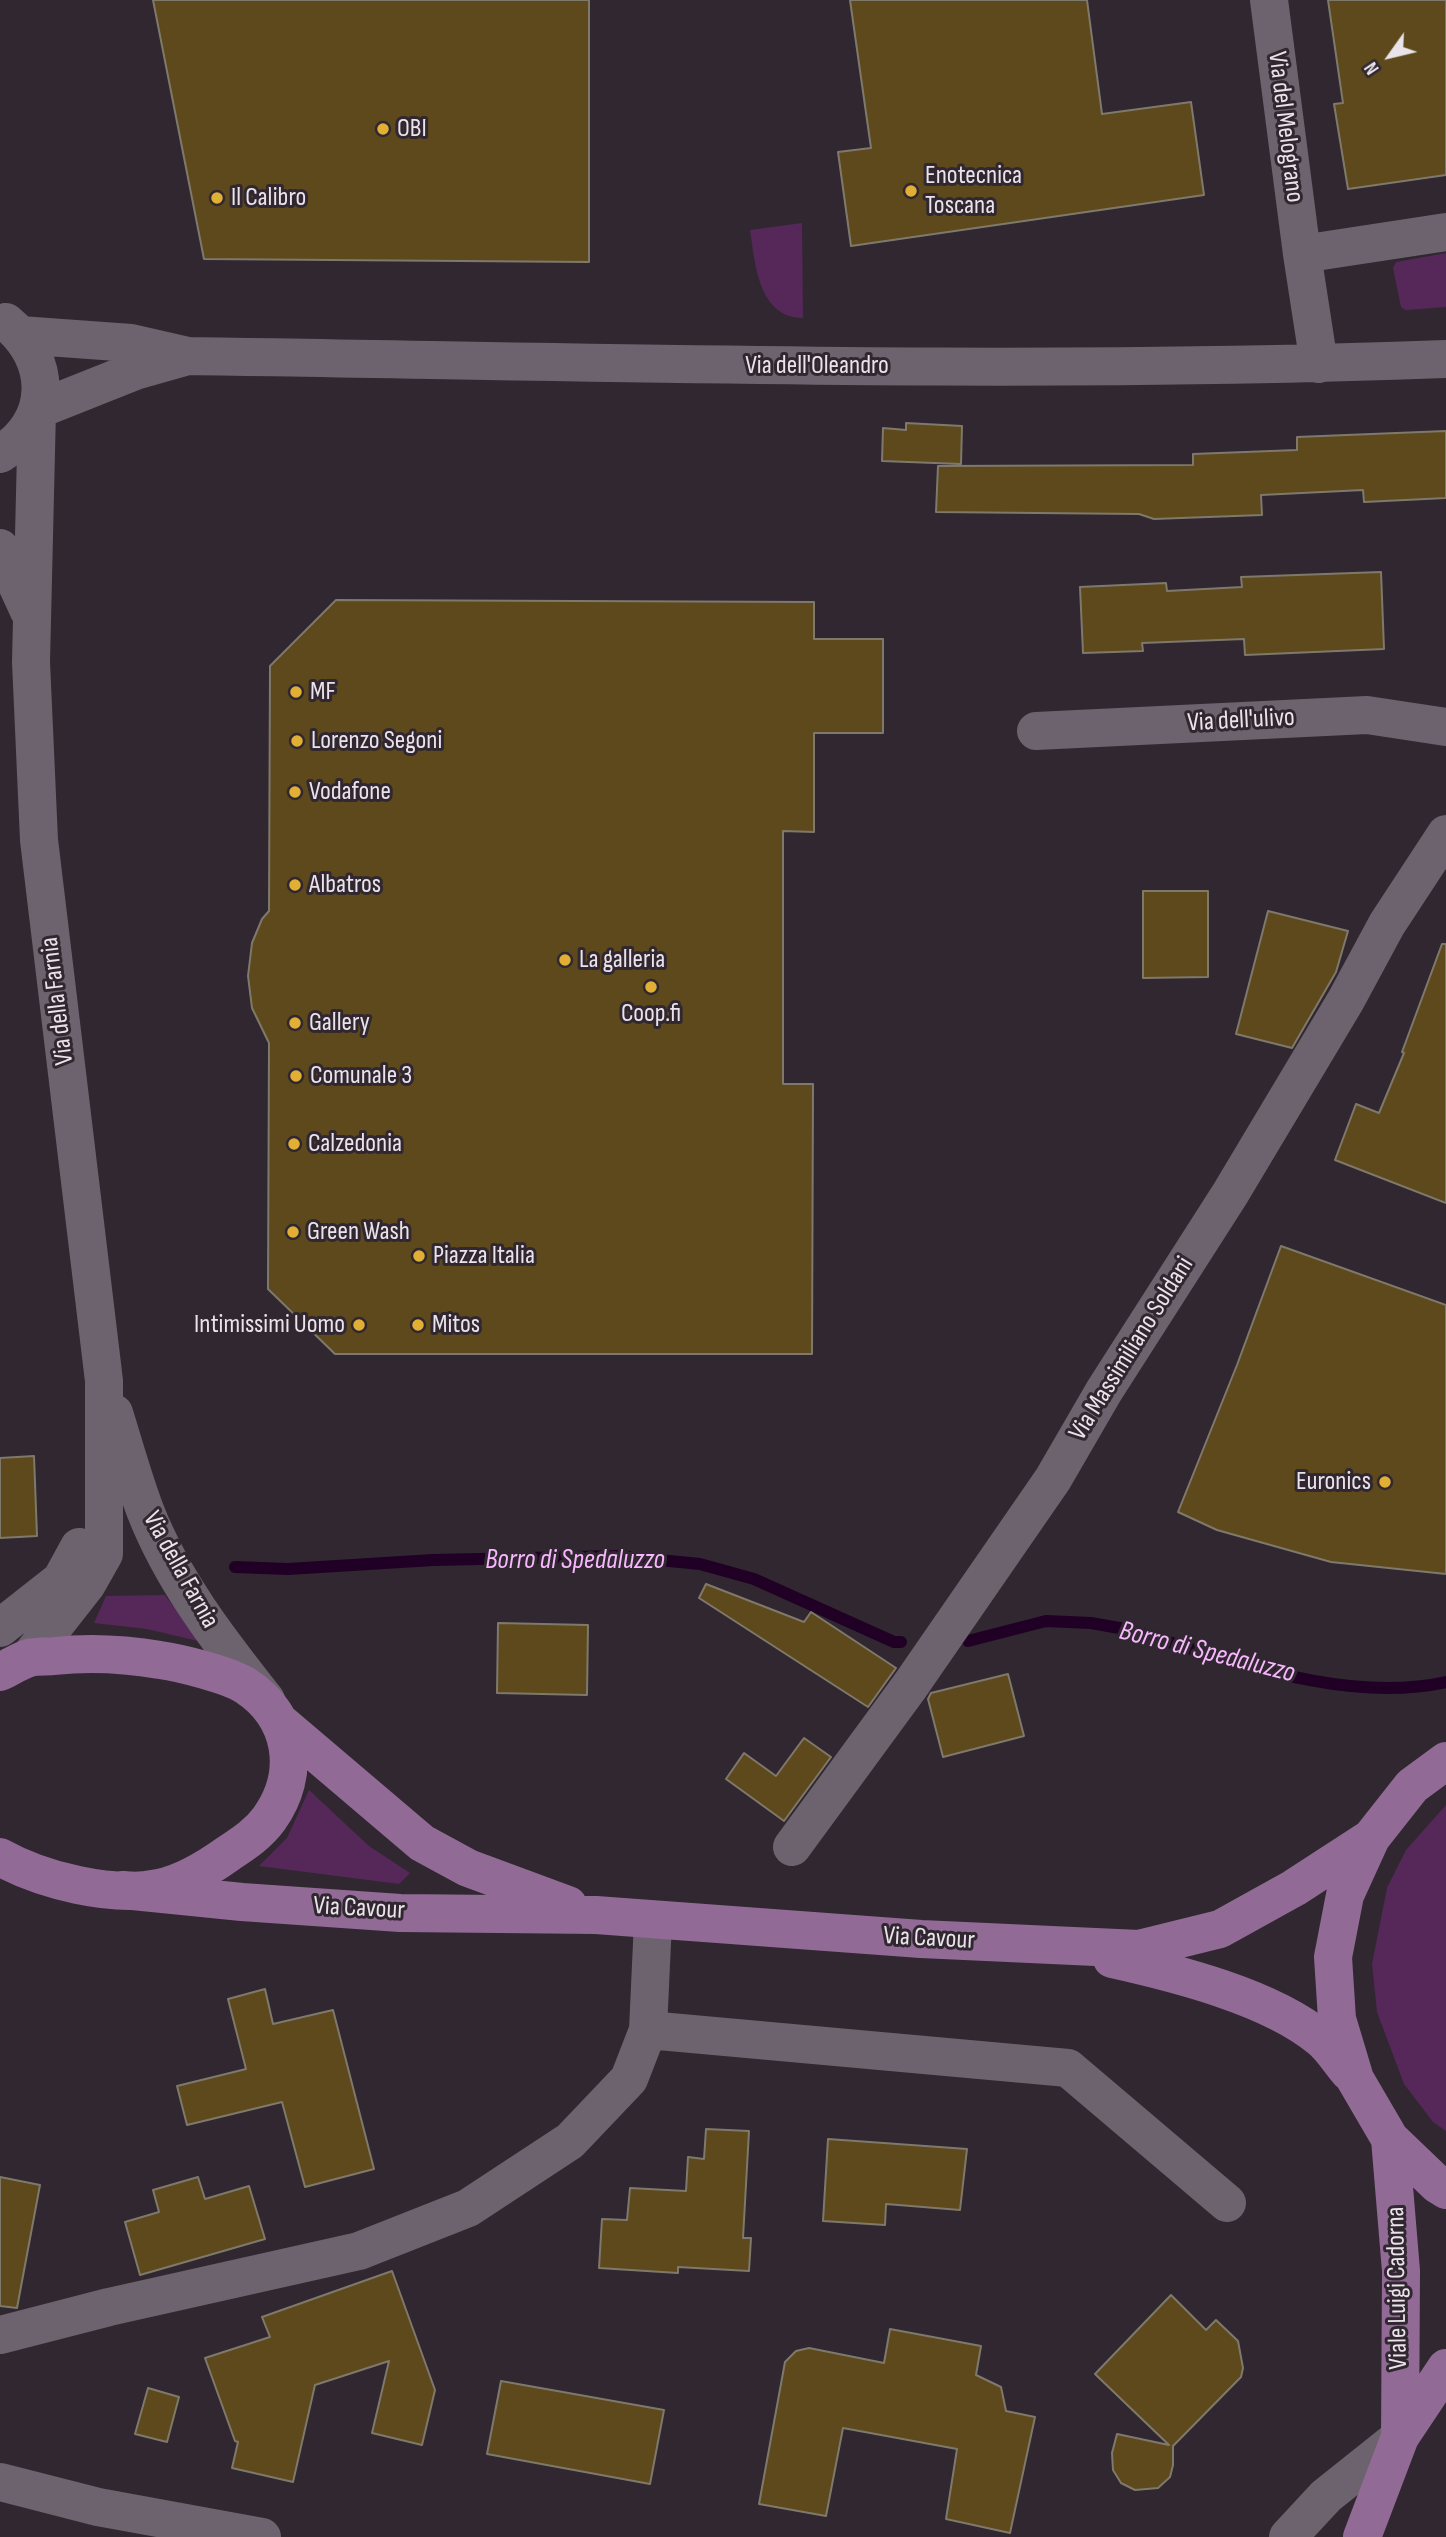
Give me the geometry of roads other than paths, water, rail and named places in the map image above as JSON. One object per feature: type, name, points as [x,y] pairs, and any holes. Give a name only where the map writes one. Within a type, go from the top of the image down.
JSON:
[{"type":"main road","name":"Via Cavour","points":[[10,1664],[91,1652],[130,1655],[169,1662],[244,1684],[422,1843],[468,1868],[596,1915]]},
{"type":"main road","name":"Via Cavour","points":[[123,1890],[157,1889],[179,1882],[209,1867],[254,1836],[269,1819],[284,1794],[289,1768],[288,1742],[276,1715]]},
{"type":"main road","points":[[1446,1761],[1412,1786],[1371,1838],[1345,1895],[1334,1956],[1337,2019],[1355,2079],[1390,2138],[1437,2185],[1446,2190]]},
{"type":"main road","name":"Via Cavour","points":[[5,1861],[36,1874],[87,1886],[242,1902],[400,1913],[596,1915],[921,1939],[1139,1949],[1220,1929],[1294,1888],[1371,1838]]},
{"type":"main road","name":"Via Cavour","points":[[1052,1945],[1174,1973],[1276,2011],[1322,2040],[1355,2079]]},
{"type":"main road","name":"Viale Luigi Cadorna","points":[[1390,2138],[1401,2272],[1400,2437]]},
{"type":"main road","name":"Viale Luigi Cadorna","points":[[1362,2537],[1400,2437],[1446,2368]]},
{"type":"street","name":"Via del Melograno","points":[[1269,0],[1319,364]]},
{"type":"street","points":[[1302,254],[1446,232]]},
{"type":"street","name":"Via dell'Oleandro","points":[[7,321],[188,356],[793,367],[1319,364],[1446,359]]},
{"type":"street","name":"Via della Farnia","points":[[7,321],[32,351],[39,370],[41,390],[37,410],[31,662],[39,840],[104,1381],[104,1554],[88,1584],[10,1664]]},
{"type":"street","name":"Via dell'Oleandro","points":[[37,410],[135,371],[188,356]]},
{"type":"street","name":"Via della Farnia","points":[[0,454],[13,446],[28,430],[37,410]]},
{"type":"street","name":"Via della Farnia","points":[[0,548],[33,620]]},
{"type":"street","name":"Via dell'ulivo","points":[[1035,731],[1367,715],[1446,727]]},
{"type":"street","name":"Via Massimiliano Soldani","points":[[792,1847],[910,1686],[1053,1479],[1104,1391],[1230,1194],[1346,1000],[1387,924],[1446,834]]},
{"type":"street","name":"Via della Farnia","points":[[104,1381],[146,1511],[166,1555],[234,1660],[276,1715]]},
{"type":"street","name":"Via della Farnia","points":[[0,1628],[61,1580],[102,1505]]},
{"type":"street","points":[[0,2335],[108,2307],[359,2251],[468,2208],[570,2141],[629,2079],[648,2030],[653,1921]]},
{"type":"street","points":[[648,2030],[1068,2068],[1227,2203]]},
{"type":"street","points":[[1288,2537],[1326,2497],[1400,2437]]},
{"type":"street","points":[[0,2483],[97,2507],[262,2537]]},
{"type":"waterway","name":"Borro di Spedaluzzo","points":[[235,1567],[288,1569],[433,1560],[619,1556],[700,1564],[754,1579],[894,1642],[901,1642]]},
{"type":"waterway","name":"Borro di Spedaluzzo","points":[[968,1641],[1046,1621],[1091,1623],[1125,1629],[1243,1664],[1325,1683],[1407,1687],[1446,1682]]},
{"type":"place","name":"OBI","points":[[383,129]]},
{"type":"place","name":"Enotecnica Toscana","points":[[911,191]]},
{"type":"place","name":"Il Calibro","points":[[217,198]]},
{"type":"place","name":"MF","points":[[296,692]]},
{"type":"place","name":"Lorenzo Segoni","points":[[297,741]]},
{"type":"place","name":"Vodafone","points":[[295,792]]},
{"type":"place","name":"Albatros","points":[[295,885]]},
{"type":"place","name":"La galleria","points":[[565,960]]},
{"type":"place","name":"Coop.fi","points":[[651,987]]},
{"type":"place","name":"Gallery","points":[[295,1023]]},
{"type":"place","name":"Comunale 3","points":[[296,1076]]},
{"type":"place","name":"Calzedonia","points":[[294,1144]]},
{"type":"place","name":"Green Wash","points":[[293,1232]]},
{"type":"place","name":"Piazza Italia","points":[[419,1256]]},
{"type":"place","name":"Intimissimi Uomo","points":[[359,1325]]},
{"type":"place","name":"Mitos","points":[[418,1325]]},
{"type":"place","name":"Euronics","points":[[1385,1482]]}]
